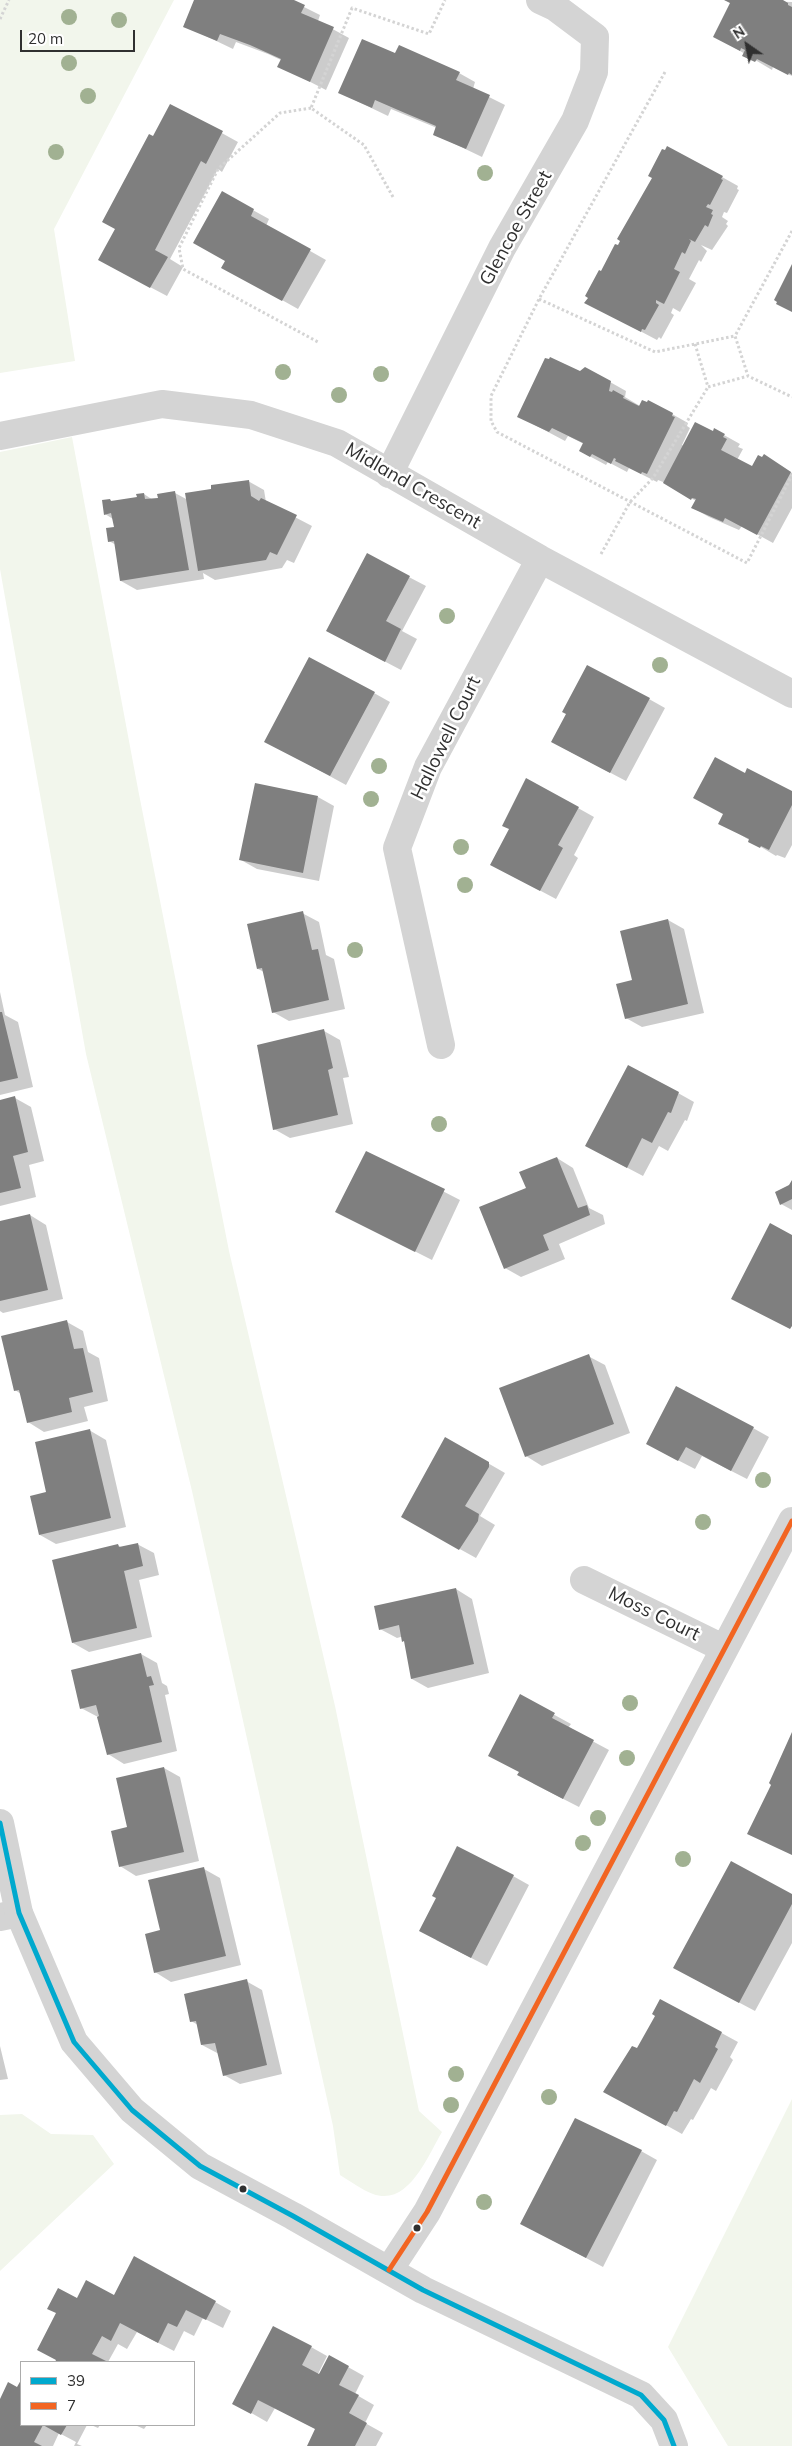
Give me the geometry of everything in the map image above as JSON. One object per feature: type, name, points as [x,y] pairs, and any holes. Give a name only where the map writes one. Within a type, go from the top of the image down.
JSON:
[{"type":"street","name":"Glencoe Street","points":[[389,474],[502,248],[575,121],[594,72],[595,36],[555,7],[540,0]]},
{"type":"street","name":"Midland Crescent","points":[[0,436],[162,404],[251,415],[337,443],[540,559],[792,694]]},
{"type":"street","name":"Hallowell Court","points":[[441,1045],[397,848],[428,767],[540,559]]},
{"type":"street","points":[[389,2270],[427,2212],[792,1520]]},
{"type":"street","name":"Moss Court","points":[[584,1580],[723,1648]]},
{"type":"street","points":[[0,1823],[10,1915],[74,2042],[132,2110],[200,2166],[423,2290],[641,2395],[664,2420],[674,2446]]},
{"type":"path","points":[[0,19],[10,0]]},
{"type":"path","points":[[311,108],[352,8],[428,34],[445,0]]},
{"type":"path","points":[[665,72],[539,299],[490,396],[491,422],[497,432],[747,563],[792,475]]},
{"type":"path","points":[[318,342],[183,269],[179,248],[218,169],[280,113],[311,108],[364,145],[393,197]]},
{"type":"path","points":[[748,376],[735,336],[792,231]]},
{"type":"path","points":[[539,299],[655,352],[735,336]]},
{"type":"path","points":[[695,344],[708,387]]},
{"type":"path","points":[[585,583],[630,502],[653,478],[708,387],[748,376],[792,398]]},
{"type":"shaded area","points":[[0,0],[174,0],[54,229],[75,361],[0,373]]},
{"type":"shaded area","points":[[72,437],[138,789],[229,1251],[335,1706],[419,2111],[442,2132],[416,2176],[397,2193],[386,2196],[373,2194],[340,2175],[333,2126],[192,1491],[86,1054],[0,569],[0,452]]},
{"type":"shaded area","points":[[792,2099],[792,2446],[728,2446],[668,2347]]},
{"type":"shaded area","points":[[22,2114],[51,2134],[93,2135],[114,2164],[0,2271],[0,2115]]},
{"type":"building","points":[[194,0],[294,0],[305,5],[301,13],[334,27],[310,82],[277,67],[281,59],[250,45],[220,34],[217,41],[183,27]]},
{"type":"building","points":[[724,0],[783,0],[792,7],[792,75],[789,73],[788,75],[757,59],[755,62],[742,56],[745,50],[741,48],[740,51],[713,37],[730,3]]},
{"type":"building","points":[[362,39],[395,53],[399,45],[460,72],[456,80],[490,95],[466,149],[433,135],[436,126],[375,100],[372,108],[338,93]]},
{"type":"building","points":[[170,104],[223,131],[206,164],[201,161],[155,250],[168,257],[150,288],[98,260],[115,229],[102,222],[149,134],[153,136]]},
{"type":"building","points":[[667,146],[723,176],[721,179],[723,180],[710,205],[708,204],[706,207],[713,210],[708,227],[705,225],[695,242],[689,239],[691,241],[685,254],[682,252],[674,269],[680,272],[664,304],[656,300],[656,303],[659,305],[645,330],[642,329],[641,332],[584,303],[588,298],[585,296],[599,270],[601,271],[615,244],[618,245],[620,241],[617,239],[652,178],[648,176],[662,149],[665,150]]},
{"type":"building","points":[[222,191],[254,209],[251,216],[311,249],[282,301],[221,268],[225,261],[193,243]]},
{"type":"building","points":[[792,264],[792,312],[776,304],[777,302],[774,300]]},
{"type":"building","points":[[550,357],[580,371],[585,367],[611,381],[609,391],[612,392],[613,390],[624,396],[623,398],[639,406],[642,400],[647,402],[648,400],[673,413],[672,416],[675,417],[647,474],[642,472],[641,474],[615,461],[616,459],[614,458],[611,464],[592,454],[590,457],[579,451],[583,443],[552,428],[549,432],[517,417],[545,358],[549,359]]},
{"type":"building","points":[[695,422],[713,431],[714,428],[725,434],[723,437],[727,439],[721,450],[752,466],[758,455],[762,457],[764,454],[791,472],[757,535],[725,518],[723,522],[691,508],[696,499],[692,498],[691,500],[663,483]]},
{"type":"building","points":[[249,480],[251,496],[259,501],[261,498],[297,515],[277,555],[270,552],[266,560],[198,571],[185,493],[211,489],[211,485]]},
{"type":"building","points":[[175,491],[189,570],[120,581],[114,541],[108,542],[106,528],[114,527],[111,513],[104,515],[102,500],[110,499],[111,501],[137,497],[136,494],[144,493],[145,499],[158,498],[157,494]]},
{"type":"building","points":[[367,553],[410,576],[386,621],[401,629],[385,662],[326,631]]},
{"type":"building","points":[[309,657],[375,692],[330,776],[264,742]]},
{"type":"building","points":[[587,665],[650,698],[610,773],[551,742],[566,714],[562,712]]},
{"type":"building","points":[[715,757],[745,773],[747,768],[792,791],[792,805],[769,850],[748,842],[749,839],[718,824],[723,814],[693,798]]},
{"type":"building","points":[[526,778],[579,807],[558,845],[563,848],[540,891],[490,865],[509,829],[502,826]]},
{"type":"building","points":[[255,783],[318,796],[303,873],[239,860]]},
{"type":"building","points":[[303,911],[312,950],[318,949],[329,1000],[272,1013],[262,968],[257,969],[247,924]]},
{"type":"building","points":[[668,919],[688,1004],[625,1019],[616,984],[632,980],[620,931]]},
{"type":"building","points":[[0,1012],[2,1012],[18,1078],[0,1082]]},
{"type":"building","points":[[324,1029],[333,1068],[328,1070],[338,1115],[273,1130],[257,1045]]},
{"type":"building","points":[[628,1065],[679,1092],[671,1113],[668,1112],[652,1143],[642,1138],[627,1168],[585,1146]]},
{"type":"building","points":[[15,1096],[28,1152],[13,1156],[21,1188],[0,1193],[0,1100]]},
{"type":"building","points":[[366,1151],[445,1189],[415,1252],[335,1212]]},
{"type":"building","points":[[557,1157],[578,1208],[587,1205],[590,1215],[543,1235],[549,1250],[504,1269],[479,1207],[526,1188],[519,1172]]},
{"type":"building","points":[[792,1180],[792,1199],[780,1205],[775,1192],[789,1185]]},
{"type":"building","points":[[30,1214],[48,1290],[0,1301],[0,1221]]},
{"type":"building","points":[[770,1223],[792,1235],[792,1326],[790,1329],[731,1299]]},
{"type":"building","points":[[67,1320],[74,1349],[83,1348],[93,1392],[69,1398],[72,1412],[27,1423],[19,1390],[14,1391],[1,1336]]},
{"type":"building","points":[[589,1354],[614,1424],[525,1457],[499,1388]]},
{"type":"building","points":[[676,1386],[754,1427],[731,1471],[686,1447],[678,1461],[646,1444]]},
{"type":"building","points":[[90,1429],[111,1518],[39,1535],[30,1496],[46,1492],[35,1442]]},
{"type":"building","points":[[445,1437],[489,1462],[489,1467],[465,1506],[479,1514],[478,1521],[459,1550],[401,1517]]},
{"type":"building","points":[[138,1543],[143,1566],[124,1571],[137,1628],[72,1643],[52,1560],[118,1544],[119,1547]]},
{"type":"building","points":[[456,1588],[474,1664],[411,1679],[399,1625],[379,1630],[374,1606]]},
{"type":"building","points":[[141,1653],[147,1677],[151,1676],[154,1685],[149,1686],[162,1742],[107,1755],[97,1717],[99,1716],[96,1705],[80,1709],[71,1670]]},
{"type":"building","points":[[520,1694],[555,1713],[552,1718],[594,1740],[563,1799],[517,1775],[519,1772],[488,1756]]},
{"type":"building","points":[[792,1732],[792,1855],[747,1834],[771,1785],[769,1783]]},
{"type":"building","points":[[164,1767],[184,1852],[119,1867],[111,1831],[127,1827],[116,1778]]},
{"type":"building","points":[[457,1846],[514,1875],[471,1958],[419,1931],[436,1898],[432,1896]]},
{"type":"building","points":[[731,1861],[792,1894],[792,1904],[739,2003],[673,1968]]},
{"type":"building","points":[[204,1867],[226,1956],[154,1973],[145,1934],[160,1930],[148,1880]]},
{"type":"building","points":[[247,1979],[267,2065],[223,2076],[215,2043],[201,2045],[196,2021],[190,2022],[184,1994]]},
{"type":"building","points":[[660,1999],[722,2032],[715,2047],[718,2049],[700,2083],[694,2079],[677,2112],[674,2111],[666,2126],[603,2092],[632,2046],[637,2048],[655,2016],[652,2014]]},
{"type":"building","points":[[575,2118],[642,2150],[586,2258],[520,2224]]},
{"type":"building","points":[[134,2256],[216,2301],[206,2320],[186,2310],[177,2327],[168,2323],[158,2343],[120,2323],[111,2341],[102,2336],[92,2354],[106,2361],[56,2361],[37,2350],[56,2313],[47,2309],[58,2288],[77,2298],[86,2280],[114,2295]]},
{"type":"building","points":[[273,2326],[312,2346],[302,2365],[319,2374],[329,2355],[349,2366],[339,2385],[359,2395],[349,2413],[367,2423],[355,2446],[307,2446],[315,2429],[258,2400],[251,2414],[232,2404]]},
{"type":"building","points":[[8,2382],[17,2387],[20,2382],[20,2426],[42,2426],[34,2442],[42,2446],[0,2446],[0,2399]]},
{"type":"building","points":[[45,2426],[66,2426],[61,2435]]},
{"type":"transit line","name":"7","points":[[389,2270],[427,2212],[792,1521]]},
{"type":"transit line","name":"39","points":[[0,1823],[19,1913],[74,2042],[132,2110],[200,2166],[423,2290],[641,2395],[664,2420],[674,2446]]}]
